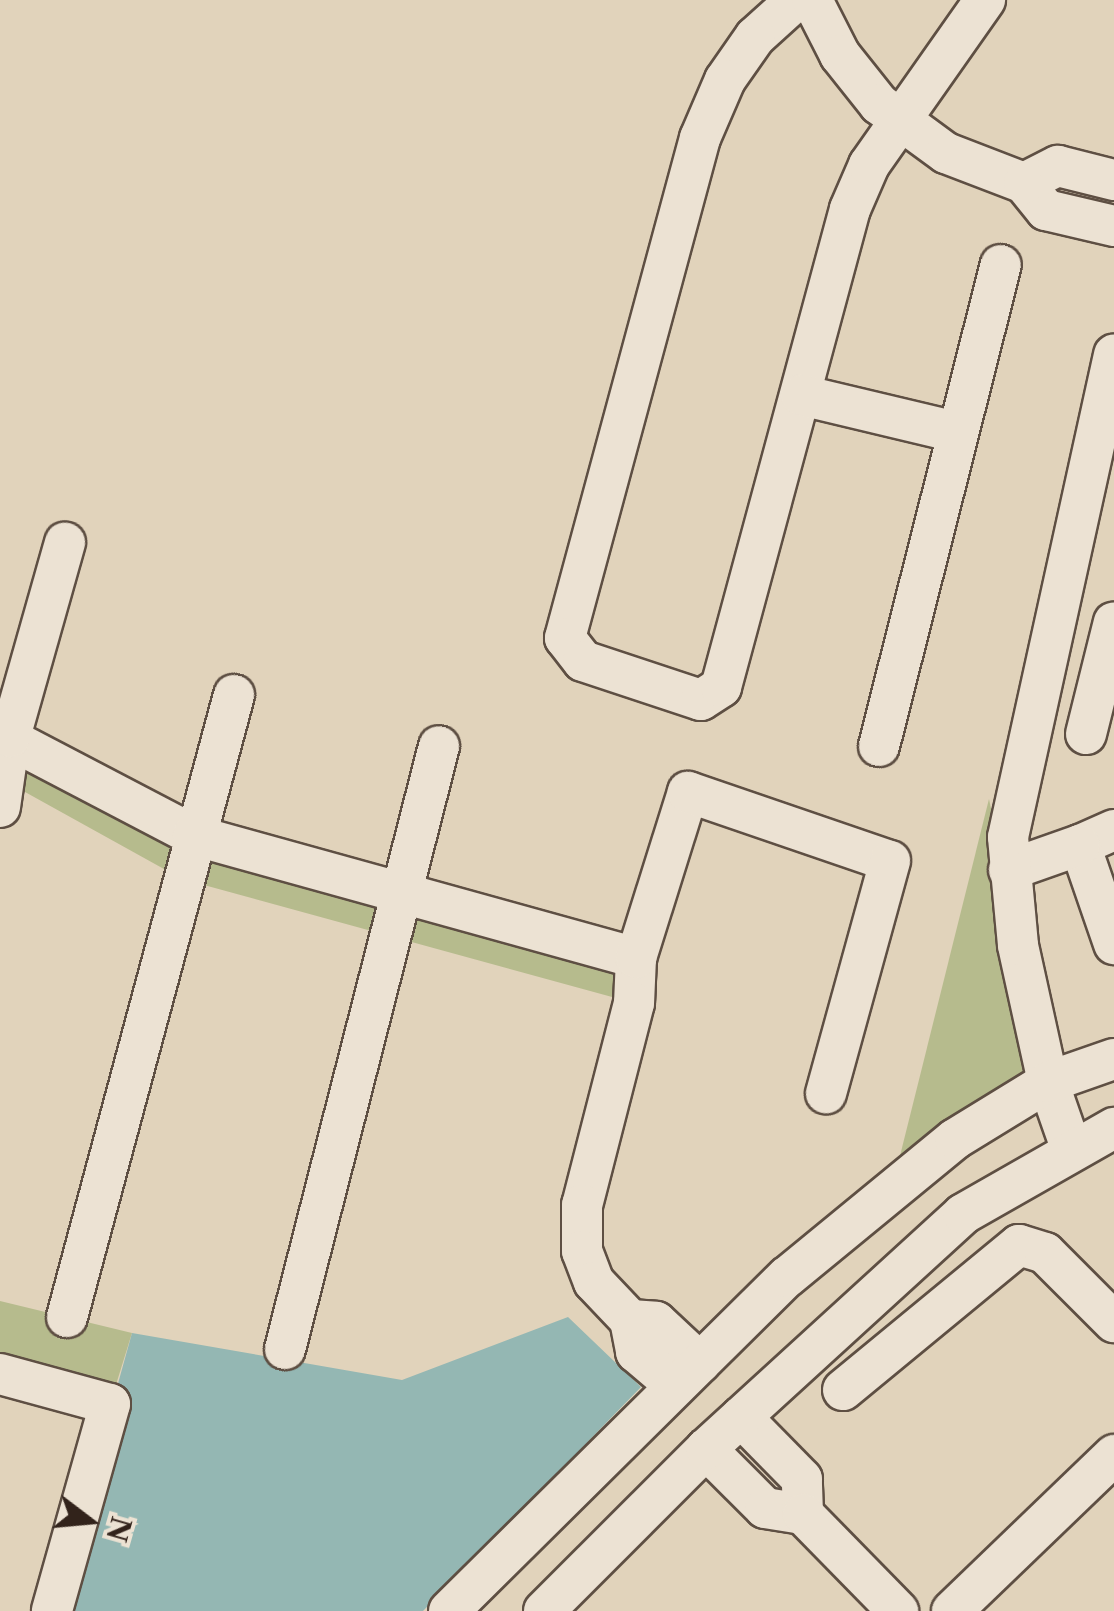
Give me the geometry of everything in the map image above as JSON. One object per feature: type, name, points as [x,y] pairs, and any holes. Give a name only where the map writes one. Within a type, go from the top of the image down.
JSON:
[{"type":"street","points":[[796,0],[755,37],[725,80],[700,138],[565,638],[570,652],[701,700],[714,696],[850,209],[899,119],[985,0]]},
{"type":"street","points":[[812,0],[840,55],[879,104],[899,119],[946,153],[1024,183],[1046,210],[1114,226]]},
{"type":"street","points":[[1024,183],[1058,166],[1114,180]]},
{"type":"street","points":[[879,746],[1001,265]]},
{"type":"street","points":[[1072,1148],[1048,1082],[1009,870],[1011,802],[1114,355]]},
{"type":"street","points":[[801,395],[956,432]]},
{"type":"street","points":[[0,807],[5,736],[65,542]]},
{"type":"street","points":[[1086,734],[1114,622]]},
{"type":"street","points":[[68,1317],[234,695]]},
{"type":"street","points":[[5,736],[194,835],[404,898],[636,958]]},
{"type":"street","points":[[285,1350],[404,898],[439,746]]},
{"type":"street","points":[[826,1094],[890,861],[688,792],[636,958],[634,1003],[582,1205],[582,1251],[594,1282],[630,1320],[636,1352],[687,1376],[726,1431],[802,1479],[803,1514],[898,1611]]},
{"type":"street","points":[[1009,870],[1097,838],[1114,944]]},
{"type":"street","points":[[448,1611],[787,1276],[955,1139],[1048,1082],[1114,1059]]},
{"type":"street","points":[[544,1611],[726,1431],[964,1214],[1072,1148],[1114,1128]]},
{"type":"street","points":[[843,1390],[1019,1245],[1045,1253],[1114,1322]]},
{"type":"street","points":[[0,1374],[110,1404],[52,1611]]},
{"type":"street","points":[[952,1611],[1114,1455]]},
{"type":"green space","points":[[10,737],[194,835],[636,958],[634,1003],[182,879],[7,782]]},
{"type":"green space","points":[[989,799],[1048,1082],[891,1192]]},
{"type":"green space","points":[[0,1301],[132,1333],[110,1404],[0,1371]]},
{"type":"water","points":[[568,1317],[641,1387],[423,1611],[55,1611],[132,1333],[402,1380]]}]
